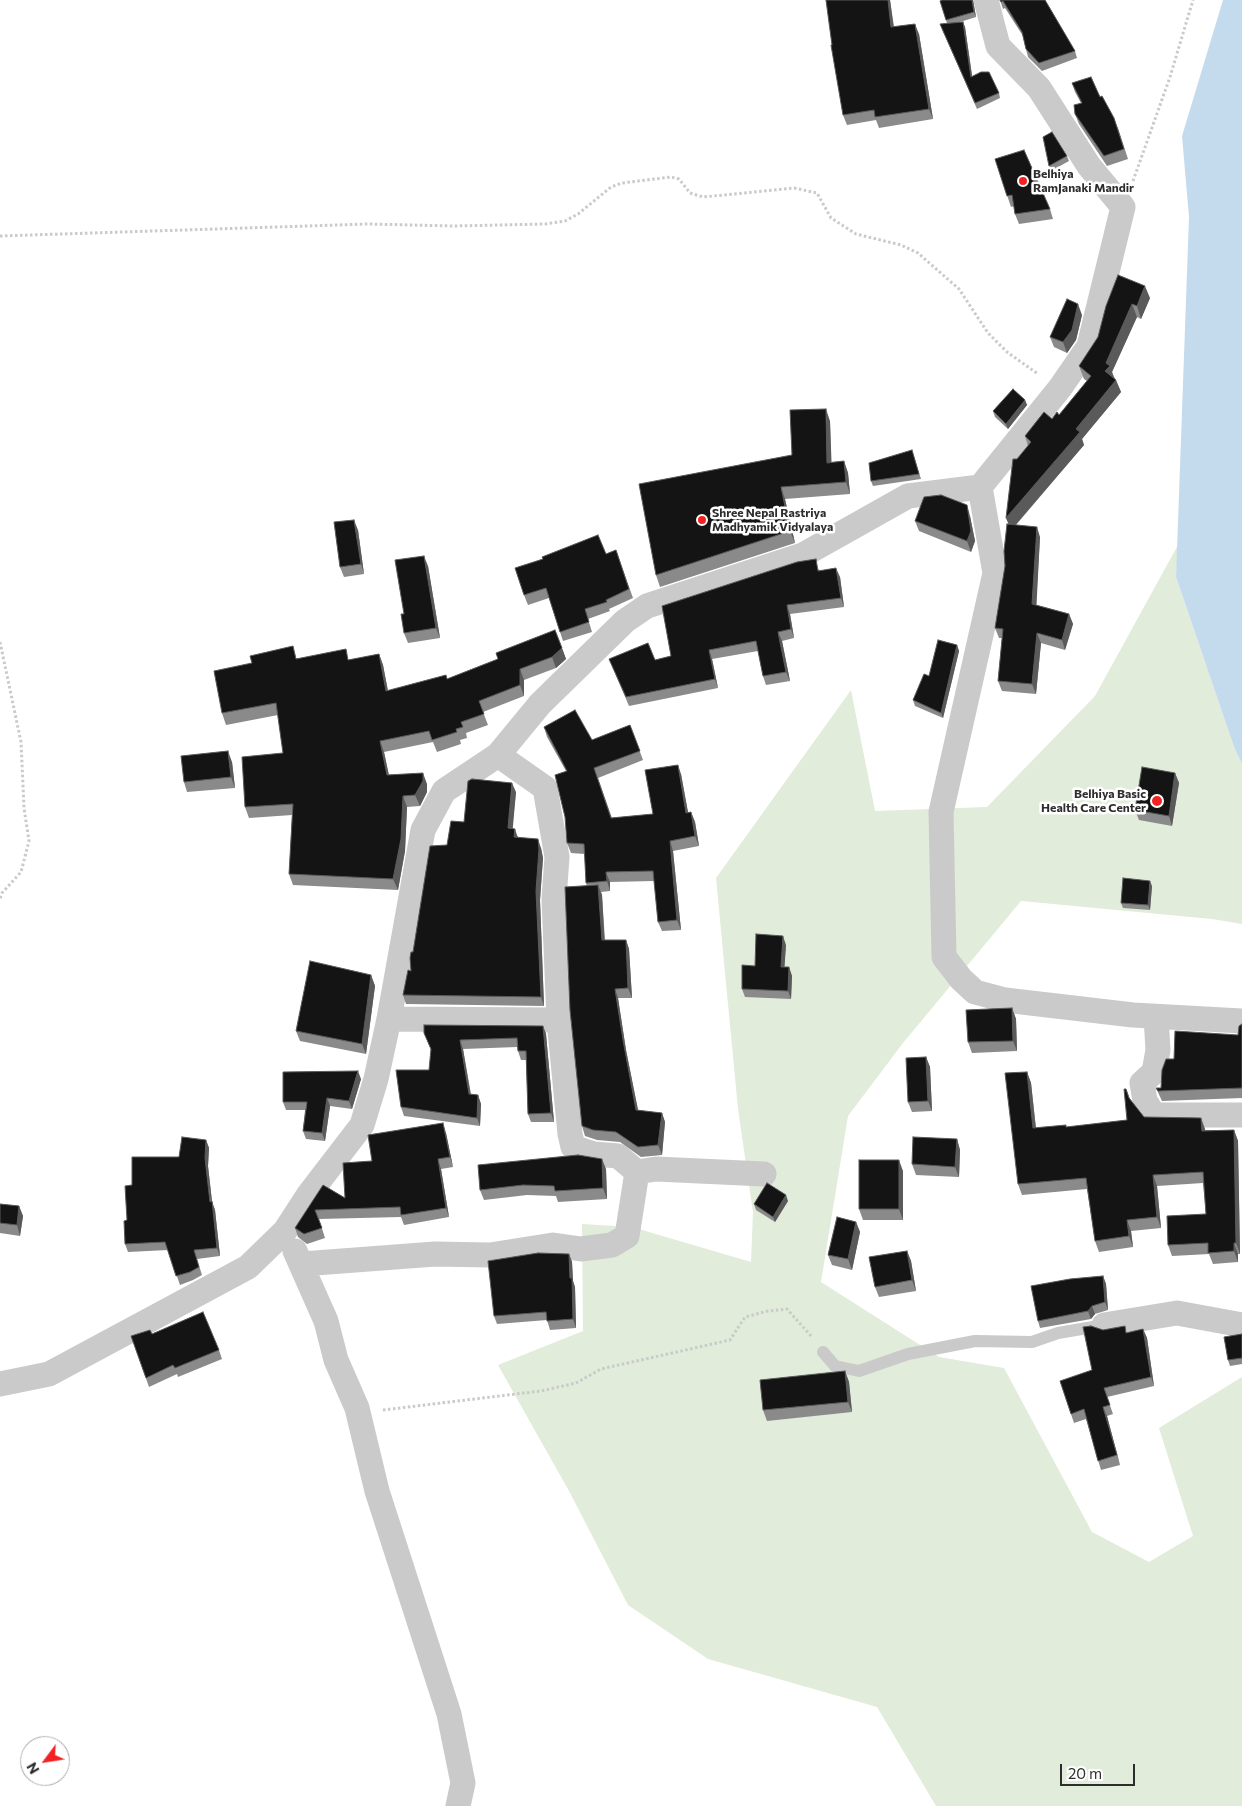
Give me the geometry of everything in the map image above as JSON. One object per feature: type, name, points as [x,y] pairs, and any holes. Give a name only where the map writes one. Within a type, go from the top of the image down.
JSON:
[{"type":"street","points":[[0,1384],[49,1374],[248,1267],[284,1231],[362,1125],[376,1079],[389,1020],[423,830],[444,791],[498,755],[540,704],[577,666],[625,621],[647,606],[803,555],[908,496],[980,487],[1060,388],[1089,346],[1123,207],[1089,166],[1039,88],[998,46],[986,0]]},
{"type":"street","points":[[980,487],[995,574],[941,812],[944,957],[960,979],[974,992],[1005,1000],[1156,1016],[1242,1021]]},
{"type":"street","points":[[498,755],[545,788],[557,857],[554,899],[559,1020],[573,1147],[594,1154],[618,1156],[637,1172],[656,1169],[764,1174]]},
{"type":"street","points":[[1156,1016],[1158,1050],[1154,1072],[1142,1083],[1145,1101],[1154,1115],[1242,1115]]},
{"type":"street","points":[[389,1020],[559,1020]]},
{"type":"street","points":[[302,1264],[435,1254],[490,1255],[554,1245],[581,1250],[612,1245],[627,1236],[637,1172]]},
{"type":"street","points":[[284,1231],[302,1264],[326,1321],[336,1360],[357,1408],[377,1491],[449,1714],[463,1783],[458,1806]]},
{"type":"street","points":[[1104,1325],[1178,1313],[1242,1325]]},
{"type":"lane","points":[[823,1352],[835,1366],[859,1371],[908,1354],[975,1341],[1032,1342],[1058,1333],[1104,1325]]},
{"type":"path","points":[[1123,207],[1170,77],[1193,0]]},
{"type":"path","points":[[0,236],[368,224],[454,226],[545,224],[564,221],[578,214],[611,187],[622,183],[671,177],[679,179],[690,192],[703,197],[794,188],[817,193],[832,218],[856,234],[901,245],[918,253],[959,289],[988,333],[1006,352],[1060,388]]},
{"type":"path","points":[[0,642],[21,742],[24,808],[29,841],[21,872],[2,893],[0,898]]},
{"type":"path","points":[[357,1408],[366,1412],[414,1408],[540,1391],[576,1383],[600,1369],[730,1340],[745,1317],[768,1311],[787,1310],[807,1330],[823,1352]]},
{"type":"green space","points":[[1178,545],[1176,577],[1234,747],[1242,764],[1242,924],[1212,919],[1021,901],[903,1043],[848,1116],[821,1282],[939,1357],[1004,1368],[1092,1532],[1149,1562],[1193,1536],[1159,1428],[1242,1377],[1242,1806],[936,1806],[877,1707],[708,1659],[628,1605],[569,1491],[498,1365],[583,1331],[582,1224],[632,1227],[751,1262],[753,1212],[738,1109],[716,878],[851,690],[875,811],[987,807],[1095,696]]},
{"type":"water","points":[[1223,0],[1242,0],[1242,764],[1234,747],[1176,577],[1189,217],[1182,136]]},
{"type":"building","points":[[826,0],[888,0],[891,27],[915,24],[929,109],[875,117],[874,110],[843,115],[831,45]]},
{"type":"building","points":[[972,0],[974,12],[946,20],[940,1]]},
{"type":"building","points":[[1000,0],[1045,0],[1075,51],[1039,63],[1026,49],[1022,32],[1003,1],[1001,2]]},
{"type":"building","points":[[963,22],[971,77],[981,72],[989,72],[999,93],[975,103],[940,24]]},
{"type":"building","points":[[1091,77],[1100,97],[1102,96],[1114,118],[1124,149],[1104,156],[1075,114],[1074,105],[1082,103],[1072,83]]},
{"type":"building","points":[[1052,132],[1067,156],[1049,166],[1043,137]]},
{"type":"building","points":[[1024,150],[1050,209],[1015,214],[1012,195],[1007,196],[995,159]]},
{"type":"building","points":[[1118,275],[1145,286],[1137,306],[1132,304],[1106,363],[1110,366],[1105,371],[1116,380],[1076,429],[1080,432],[1006,518],[1013,459],[1017,459],[1031,442],[1025,436],[1044,412],[1052,419],[1057,412],[1059,415],[1091,376],[1079,366],[1098,337],[1106,306]]},
{"type":"building","points":[[1067,299],[1078,304],[1072,330],[1063,342],[1050,337]]},
{"type":"building","points":[[1013,389],[1025,400],[1006,424],[993,411]]},
{"type":"building","points":[[826,409],[827,463],[844,461],[846,482],[781,487],[790,531],[656,575],[639,484],[792,455],[790,410]]},
{"type":"building","points":[[912,450],[919,474],[871,481],[869,463]]},
{"type":"building","points":[[941,495],[967,505],[971,531],[967,541],[915,521],[924,497]]},
{"type":"building","points":[[354,520],[361,564],[340,567],[334,522]]},
{"type":"building","points":[[1007,524],[1037,527],[1032,604],[1069,614],[1062,640],[1037,633],[1032,684],[998,681],[1003,629],[995,628],[1005,566],[1004,551]]},
{"type":"building","points":[[598,535],[606,554],[616,550],[629,589],[606,600],[607,602],[585,609],[589,622],[560,632],[546,588],[524,595],[515,568],[543,559],[542,557]]},
{"type":"building","points":[[424,556],[436,628],[404,633],[401,614],[404,614],[395,560]]},
{"type":"building","points":[[816,559],[818,571],[836,568],[841,598],[787,605],[791,629],[778,632],[786,672],[763,676],[756,641],[709,650],[715,679],[626,697],[609,659],[648,643],[655,660],[671,656],[662,606],[797,562]]},
{"type":"building","points":[[555,630],[562,648],[552,657],[520,669],[520,685],[479,701],[484,714],[461,722],[463,727],[456,729],[457,732],[432,740],[429,731],[380,741],[387,775],[423,773],[423,781],[415,795],[403,796],[401,839],[393,879],[289,874],[293,804],[245,807],[242,757],[283,753],[276,703],[222,713],[214,671],[252,663],[250,656],[293,646],[296,659],[346,649],[348,660],[379,654],[386,691],[446,675],[447,679],[498,659],[496,653]]},
{"type":"building","points":[[938,640],[957,645],[941,713],[913,700],[924,674],[929,676]]},
{"type":"building","points":[[575,710],[592,740],[630,725],[640,751],[594,768],[611,818],[653,814],[645,770],[678,765],[686,813],[691,812],[695,836],[670,841],[677,920],[658,922],[653,871],[606,872],[607,881],[586,883],[584,844],[567,843],[565,817],[555,775],[567,771],[544,727]]},
{"type":"building","points":[[228,751],[231,777],[184,782],[181,756]]},
{"type":"building","points":[[1142,767],[1175,773],[1169,816],[1135,810]]},
{"type":"building","points":[[472,779],[512,783],[508,828],[515,829],[514,837],[538,839],[536,891],[541,997],[403,995],[408,970],[411,971],[410,958],[411,952],[413,952],[430,846],[447,845],[451,821],[464,822],[468,781]]},
{"type":"building","points":[[1123,878],[1150,881],[1148,905],[1121,903]]},
{"type":"building","points":[[598,885],[602,940],[626,940],[628,988],[615,989],[636,1110],[662,1113],[658,1145],[638,1147],[616,1132],[593,1130],[582,1126],[570,1010],[565,887]]},
{"type":"building","points":[[756,934],[783,936],[781,967],[789,967],[788,991],[742,989],[742,965],[755,966]]},
{"type":"building","points":[[310,961],[371,975],[362,1044],[296,1031]]},
{"type":"building","points":[[1012,1008],[1013,1041],[968,1042],[966,1010]]},
{"type":"building","points":[[1242,1024],[1242,1088],[1158,1091],[1156,1088],[1161,1088],[1162,1070],[1166,1059],[1174,1059],[1175,1031],[1238,1035],[1239,1026]]},
{"type":"building","points":[[424,1025],[543,1026],[551,1113],[528,1114],[526,1051],[518,1051],[517,1038],[460,1040],[469,1094],[478,1095],[477,1118],[401,1107],[396,1070],[429,1070],[431,1049],[424,1033]]},
{"type":"building","points":[[926,1057],[928,1101],[908,1102],[906,1058]]},
{"type":"building","points":[[358,1071],[349,1101],[327,1098],[322,1133],[303,1131],[307,1102],[283,1102],[283,1072]]},
{"type":"building","points":[[1027,1072],[1033,1128],[1066,1125],[1066,1127],[1127,1120],[1124,1089],[1126,1089],[1129,1098],[1144,1117],[1201,1118],[1202,1131],[1234,1130],[1236,1243],[1234,1243],[1234,1251],[1208,1253],[1208,1243],[1168,1245],[1167,1216],[1206,1214],[1203,1172],[1153,1175],[1157,1217],[1127,1220],[1129,1236],[1095,1241],[1086,1178],[1018,1184],[1005,1073]]},
{"type":"building","points":[[443,1123],[450,1157],[438,1159],[446,1208],[401,1215],[400,1207],[315,1210],[322,1228],[304,1234],[295,1228],[323,1185],[345,1198],[343,1163],[372,1161],[368,1135]]},
{"type":"building","points":[[182,1137],[206,1140],[205,1158],[217,1248],[194,1250],[199,1267],[176,1276],[165,1242],[125,1244],[124,1221],[127,1220],[125,1186],[132,1185],[132,1157],[179,1157]]},
{"type":"building","points":[[913,1137],[957,1139],[955,1167],[912,1164]]},
{"type":"building","points":[[578,1155],[602,1159],[603,1188],[555,1191],[554,1186],[523,1185],[480,1190],[478,1165]]},
{"type":"building","points":[[859,1160],[899,1160],[899,1209],[859,1209]]},
{"type":"building","points":[[767,1183],[786,1195],[773,1217],[754,1204]]},
{"type":"building","points":[[0,1204],[19,1206],[17,1225],[0,1223]]},
{"type":"building","points":[[837,1217],[856,1222],[848,1259],[828,1255]]},
{"type":"building","points":[[907,1251],[912,1280],[875,1287],[869,1257]]},
{"type":"building","points":[[538,1253],[569,1254],[570,1278],[572,1278],[573,1319],[547,1321],[546,1312],[494,1316],[488,1261]]},
{"type":"building","points":[[1103,1276],[1105,1302],[1092,1306],[1088,1311],[1038,1321],[1031,1286],[1070,1279]]},
{"type":"building","points":[[203,1312],[219,1350],[175,1368],[173,1365],[146,1378],[131,1336],[150,1330],[152,1334]]},
{"type":"building","points":[[1091,1326],[1103,1330],[1125,1326],[1126,1333],[1143,1329],[1151,1377],[1104,1388],[1110,1405],[1103,1407],[1117,1455],[1098,1461],[1084,1409],[1071,1414],[1060,1381],[1092,1370],[1083,1327]]},
{"type":"building","points":[[1242,1334],[1242,1358],[1228,1360],[1224,1337]]},
{"type":"building","points":[[845,1371],[848,1402],[763,1410],[760,1380]]},
{"type":"place","name":"Belhiya RamJanaki Mandir","points":[[1023,181]]},
{"type":"place","name":"Shree Nepal Rastriya Madhyamik Vidyalaya","points":[[702,520]]},
{"type":"place","name":"Belhiya Basic Health Care Center","points":[[1157,801]]}]
